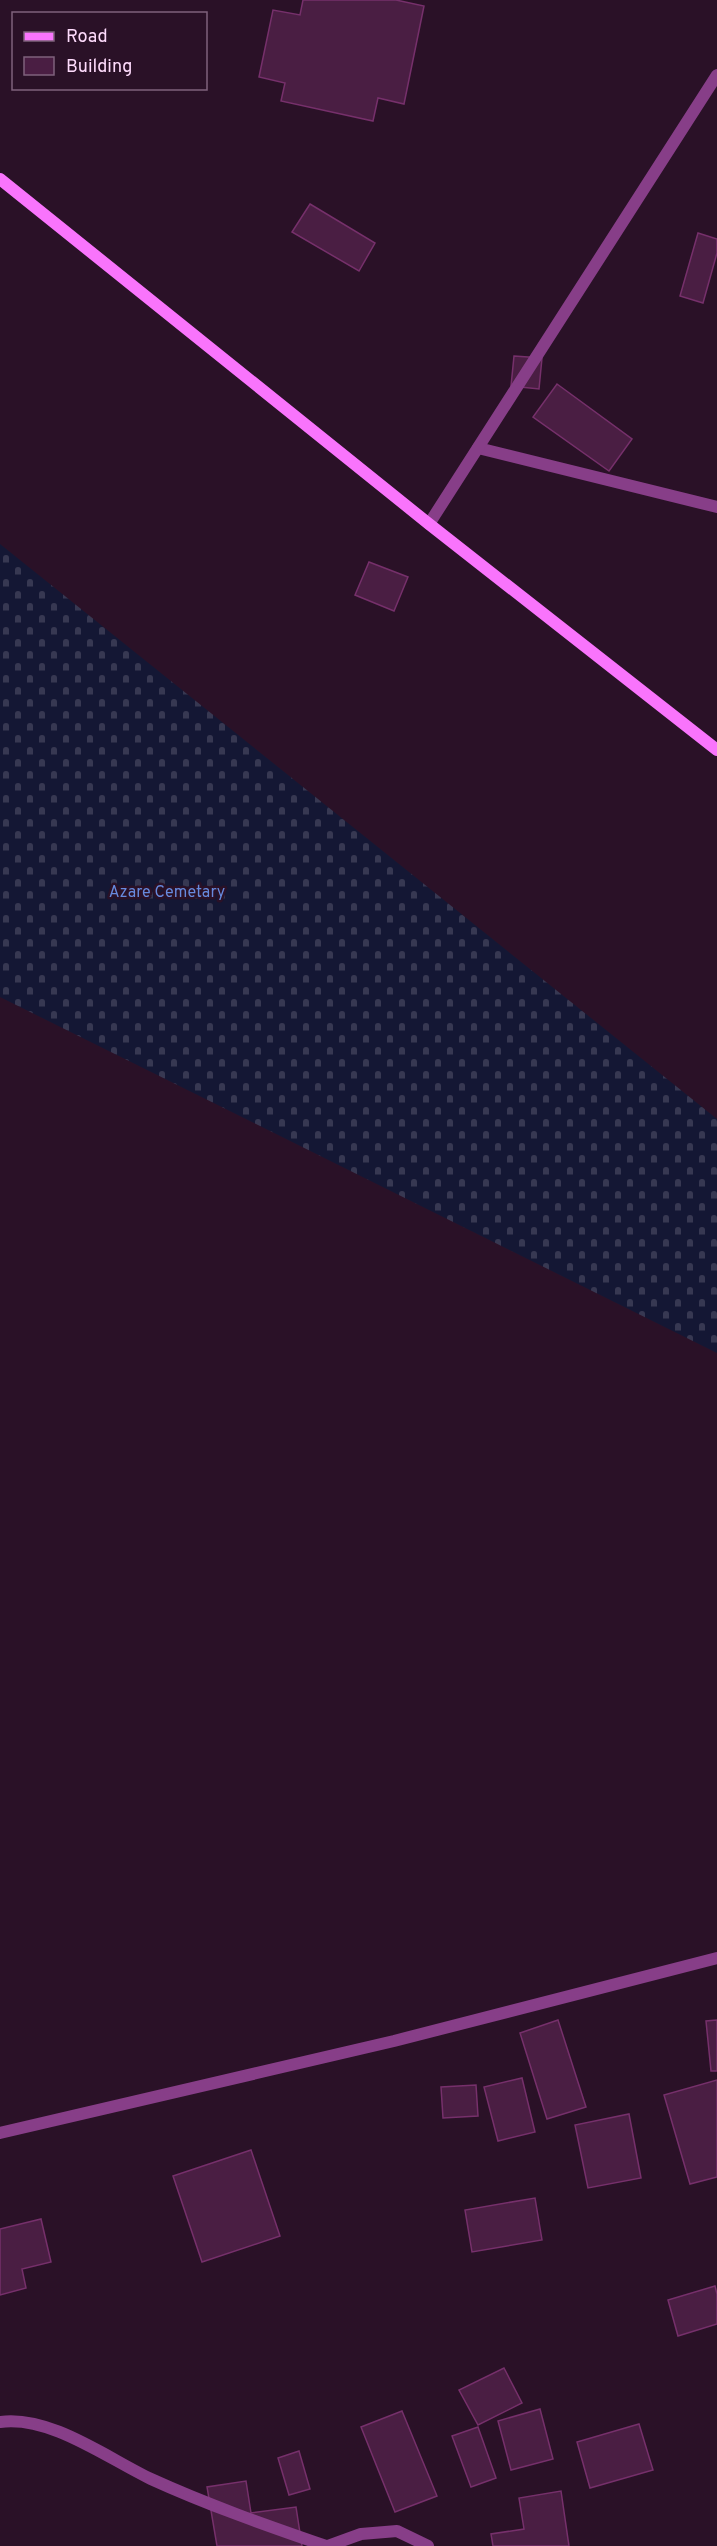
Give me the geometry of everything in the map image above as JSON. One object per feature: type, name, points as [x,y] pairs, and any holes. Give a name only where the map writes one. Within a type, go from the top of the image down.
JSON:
[{"type":"street","points":[[429,524],[717,75]]},
{"type":"street","points":[[0,179],[429,524],[717,750]]},
{"type":"street","points":[[478,448],[717,507]]},
{"type":"street","points":[[0,2133],[394,2041],[717,1958]]},
{"type":"street","points":[[0,2422],[12,2421],[46,2426],[152,2479],[267,2525],[327,2546],[361,2534],[397,2532],[428,2546]]},
{"type":"green space","name":"Azare Cemetary","points":[[0,544],[717,1119],[717,1353],[0,997]]},
{"type":"building","points":[[303,0],[396,0],[424,6],[404,104],[378,98],[373,121],[281,101],[285,83],[259,77],[273,10],[300,15]]},
{"type":"building","points":[[310,204],[375,243],[359,271],[292,232]]},
{"type":"building","points":[[698,233],[717,239],[717,253],[703,303],[680,296]]},
{"type":"building","points":[[514,356],[542,358],[539,389],[511,386]]},
{"type":"building","points":[[557,384],[632,439],[609,471],[533,417]]},
{"type":"building","points":[[369,562],[408,577],[394,611],[355,595]]},
{"type":"building","points":[[558,2020],[586,2107],[547,2119],[520,2033]]},
{"type":"building","points":[[717,2020],[717,2071],[711,2071],[706,2021]]},
{"type":"building","points":[[522,2078],[535,2132],[498,2141],[484,2087]]},
{"type":"building","points":[[717,2080],[717,2177],[690,2184],[664,2095]]},
{"type":"building","points":[[476,2085],[478,2116],[443,2118],[441,2087]]},
{"type":"building","points":[[629,2114],[641,2178],[588,2188],[575,2125]]},
{"type":"building","points":[[251,2150],[280,2236],[202,2262],[173,2176]]},
{"type":"building","points":[[535,2198],[542,2240],[472,2252],[465,2210]]},
{"type":"building","points":[[41,2219],[51,2262],[22,2269],[26,2288],[0,2295],[0,2229]]},
{"type":"building","points":[[715,2286],[717,2324],[678,2336],[668,2300]]},
{"type":"building","points":[[504,2368],[522,2403],[478,2425],[459,2390]]},
{"type":"building","points":[[540,2409],[553,2459],[511,2470],[498,2421]]},
{"type":"building","points":[[402,2411],[437,2496],[395,2512],[361,2427]]},
{"type":"building","points":[[639,2424],[653,2470],[590,2488],[577,2442]]},
{"type":"building","points":[[478,2427],[496,2478],[471,2487],[452,2436]]},
{"type":"building","points":[[299,2451],[310,2489],[289,2495],[278,2458]]},
{"type":"building","points":[[246,2481],[251,2513],[296,2507],[302,2546],[217,2546],[207,2487]]},
{"type":"building","points":[[561,2491],[569,2546],[493,2546],[491,2534],[524,2529],[519,2498]]}]
